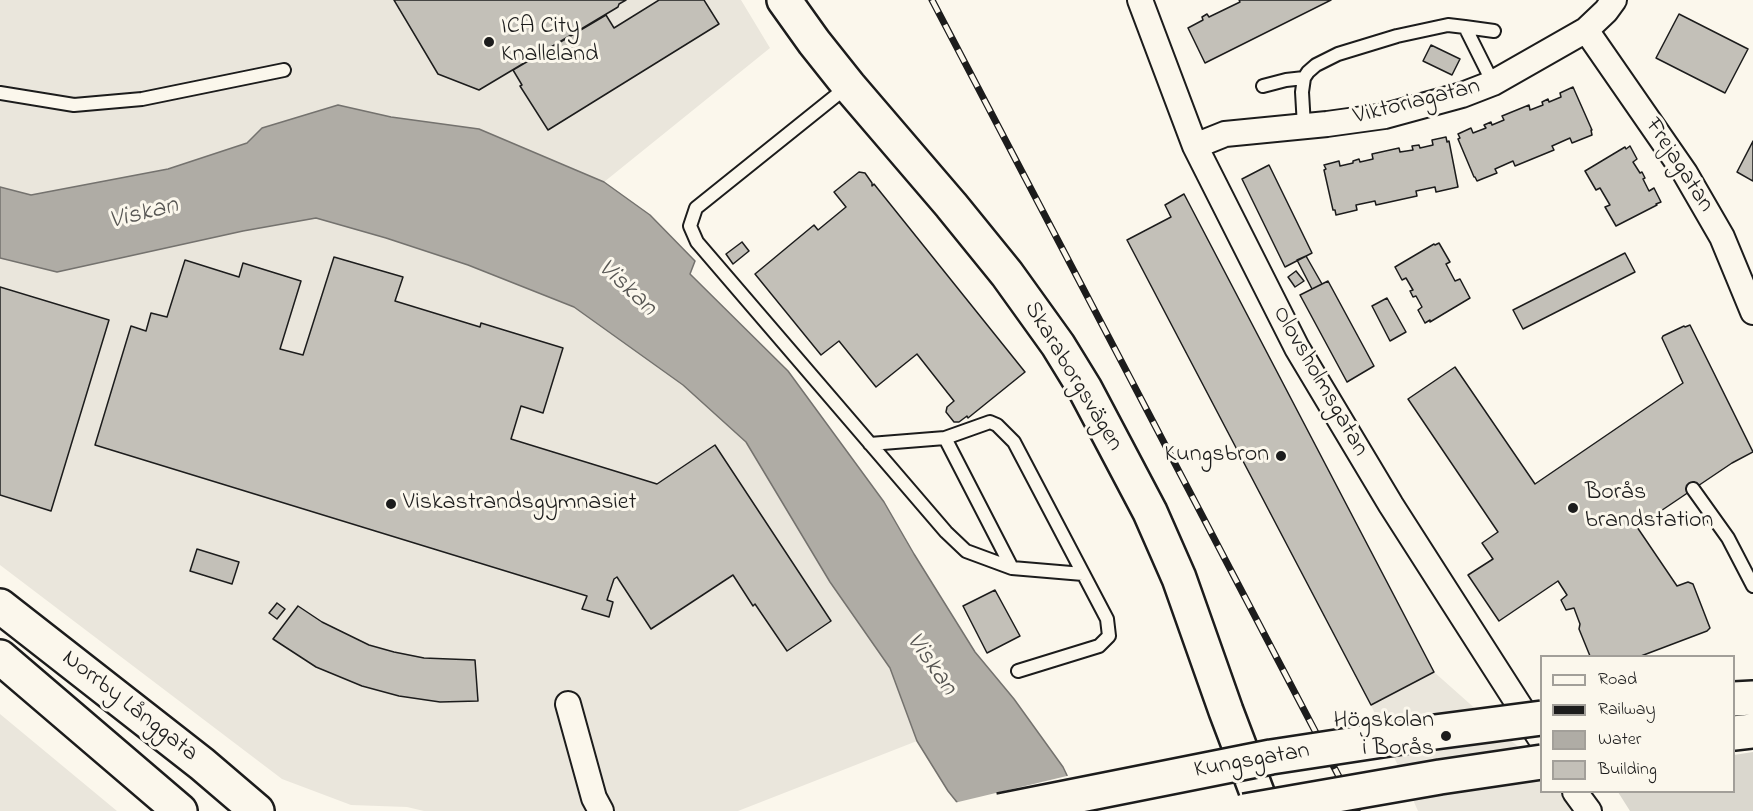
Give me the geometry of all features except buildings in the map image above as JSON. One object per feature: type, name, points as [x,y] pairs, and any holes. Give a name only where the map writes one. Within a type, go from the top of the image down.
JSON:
[{"type":"main road","name":"Skaraborgsvägen","points":[[784,0],[849,86],[1007,274],[1058,345],[1085,389],[1150,512],[1179,578],[1264,811]]},
{"type":"main road","name":"Norrby Långgata","points":[[0,606],[202,764],[257,811]]},
{"type":"main road","name":"Norrby Långgata","points":[[0,657],[180,811]]},
{"type":"main road","points":[[1735,699],[1753,698]]},
{"type":"main road","name":"Kungsgatan","points":[[1000,811],[1271,757],[1540,718]]},
{"type":"main road","points":[[1735,733],[1753,731]]},
{"type":"main road","name":"Kungsgatan","points":[[1245,811],[1540,762]]},
{"type":"street","name":"Olovsholmsgatan","points":[[1140,0],[1195,146],[1297,348],[1391,505],[1540,738]]},
{"type":"street","name":"Viktoriagatan","points":[[1195,146],[1225,134],[1385,116],[1462,95],[1493,84],[1586,30],[1614,0]]},
{"type":"street","name":"Frejagatan","points":[[1586,30],[1685,173],[1722,237],[1753,312]]},
{"type":"street","points":[[568,704],[594,798],[601,811]]},
{"type":"street","points":[[1576,793],[1589,811]]},
{"type":"lane","points":[[1304,126],[1302,92],[1304,78],[1316,65],[1338,54],[1396,36],[1448,25],[1494,31]]},
{"type":"lane","points":[[1465,27],[1493,84]]},
{"type":"lane","points":[[0,93],[74,105],[142,99],[284,70]]},
{"type":"lane","points":[[1263,86],[1304,78]]},
{"type":"lane","points":[[849,86],[696,208],[690,226],[697,242],[946,532],[966,551],[1012,568],[1083,574]]},
{"type":"lane","points":[[870,444],[945,438],[990,422],[997,425],[1014,442],[1107,619],[1109,636],[1099,646],[1018,671]]},
{"type":"lane","points":[[945,438],[1012,568]]},
{"type":"lane","points":[[1693,489],[1728,538],[1753,586]]},
{"type":"shaded area","points":[[0,0],[741,0],[770,48],[604,182],[556,161],[338,105],[262,128],[247,143],[168,169],[31,195],[0,187]]},
{"type":"shaded area","name":"Viskastrandsgymnasiet","points":[[316,218],[468,265],[574,307],[683,385],[746,442],[830,582],[890,668],[917,741],[738,811],[424,811],[407,807],[351,805],[282,779],[0,565],[0,258],[57,272],[243,231]]},
{"type":"shaded area","name":"Högskolan i Borås","points":[[1434,672],[1540,766],[1540,793],[1569,793],[1586,811],[1418,811],[1371,705]]},
{"type":"shaded area","points":[[0,714],[117,811],[0,811]]},
{"type":"shaded area","points":[[1753,752],[1753,811],[1630,811],[1619,793],[1735,793],[1735,755]]},
{"type":"water","name":"Viskan","points":[[338,105],[391,117],[479,129],[604,182],[650,215],[695,261],[690,274],[788,371],[884,502],[975,652],[1014,699],[1063,767],[1084,811],[964,811],[948,791],[917,741],[890,668],[830,582],[746,442],[683,385],[574,307],[468,265],[316,218],[243,231],[57,272],[0,258],[0,187],[31,195],[168,169],[247,143],[262,128]]},
{"type":"pier","points":[[1071,775],[1087,811],[960,811],[954,803]]},
{"type":"railway","points":[[932,0],[1357,811]]},
{"type":"place","name":"ICA City Knalleland","points":[[489,42]]},
{"type":"place","name":"Kungsbron","points":[[1281,456]]},
{"type":"place","name":"Viskastrandsgymnasiet","points":[[391,504]]},
{"type":"place","name":"Borås brandstation","points":[[1573,508]]},
{"type":"place","name":"Högskolan i Borås","points":[[1446,736]]}]
